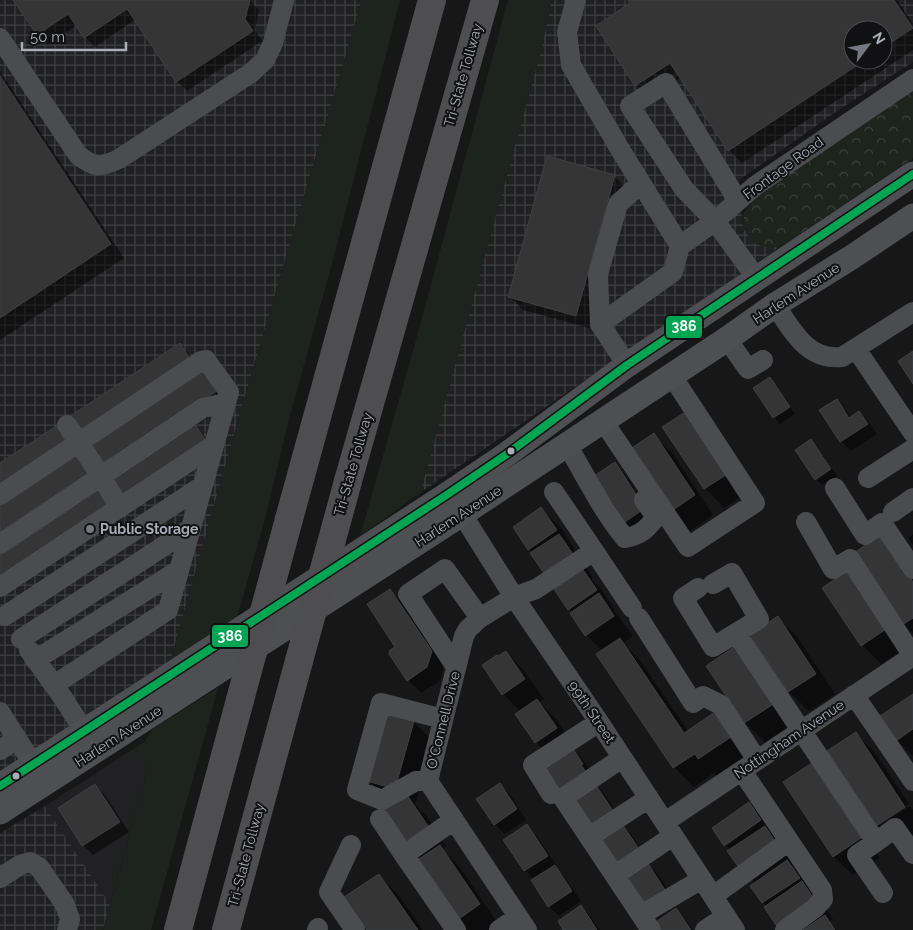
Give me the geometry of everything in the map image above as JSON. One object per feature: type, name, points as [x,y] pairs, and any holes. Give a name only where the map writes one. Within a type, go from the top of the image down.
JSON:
[{"type":"highway","name":"Tri-State Tollway","points":[[226,930],[348,481],[485,0]]},
{"type":"highway","points":[[178,930],[430,5]]},
{"type":"main road","name":"Harlem Avenue","points":[[0,786],[448,494],[507,454],[627,365],[913,174]]},
{"type":"main road","name":"Harlem Avenue","points":[[0,812],[462,514],[728,339],[775,305],[913,216]]},
{"type":"main road","name":"99th Street","points":[[448,494],[462,514]]},
{"type":"street","points":[[0,38],[66,140],[78,155],[90,164],[105,165],[119,159],[251,73],[264,60],[273,43],[284,0]]},
{"type":"street","points":[[576,0],[567,32],[571,65],[680,246],[673,272],[600,324]]},
{"type":"street","name":"Frontage Road","points":[[680,246],[715,222],[755,186],[913,79]]},
{"type":"street","points":[[738,201],[666,84],[630,106],[684,190],[715,222],[757,279]]},
{"type":"street","points":[[627,365],[600,324],[598,274],[618,204],[642,183]]},
{"type":"street","points":[[775,305],[808,348],[832,358],[842,357],[913,312]]},
{"type":"street","points":[[728,339],[748,369],[763,360]]},
{"type":"street","points":[[856,349],[906,409],[913,433]]},
{"type":"street","points":[[0,495],[202,361],[206,360],[228,392],[168,610],[54,685]]},
{"type":"street","points":[[599,424],[688,547],[755,503],[672,376]]},
{"type":"street","points":[[0,544],[203,408],[226,403]]},
{"type":"street","points":[[567,445],[597,498],[625,538],[636,536],[646,530],[656,517],[599,424]]},
{"type":"street","points":[[67,425],[120,508]]},
{"type":"street","points":[[0,587],[214,445]]},
{"type":"street","points":[[868,478],[913,449]]},
{"type":"street","points":[[84,731],[2,612],[202,486]]},
{"type":"street","points":[[835,488],[865,535],[882,523],[913,569]]},
{"type":"street","points":[[554,492],[693,703],[703,696],[721,705],[789,841],[822,890],[823,899],[815,908],[785,930]]},
{"type":"street","points":[[893,512],[913,498]]},
{"type":"street","name":"99th Street","points":[[462,514],[514,598],[599,722],[702,879],[729,925]]},
{"type":"street","points":[[806,522],[833,569],[850,559],[913,656]]},
{"type":"street","points":[[21,639],[190,529]]},
{"type":"street","name":"O'Connell Drive","points":[[522,924],[428,781],[464,636],[468,629],[480,618],[514,598],[536,589],[594,551]]},
{"type":"street","points":[[456,667],[408,594],[445,569],[480,618]]},
{"type":"street","points":[[35,660],[179,570]]},
{"type":"street","points":[[732,574],[759,619],[736,633],[714,647],[683,598],[732,574]]},
{"type":"street","points":[[736,633],[876,842]]},
{"type":"street","name":"Nottingham Avenue","points":[[614,875],[750,765],[913,656]]},
{"type":"street","points":[[854,696],[913,781]]},
{"type":"street","points":[[428,781],[416,781],[382,800],[357,790],[381,703],[443,719]]},
{"type":"street","points":[[0,712],[33,764]]},
{"type":"street","points":[[551,794],[532,765],[599,722]]},
{"type":"street","points":[[0,750],[17,739]]},
{"type":"street","points":[[622,758],[563,798],[646,923],[702,879]]},
{"type":"street","points":[[590,837],[649,798]]},
{"type":"street","points":[[380,819],[456,930]]},
{"type":"street","points":[[404,855],[454,820]]},
{"type":"street","points":[[883,893],[857,855],[895,828],[913,854]]},
{"type":"street","points":[[713,896],[789,841]]},
{"type":"street","points":[[351,845],[329,892],[355,930]]},
{"type":"street","points":[[0,878],[20,865],[30,862],[39,867],[64,904],[70,919],[67,930]]},
{"type":"street","points":[[499,930],[522,924]]},
{"type":"street","points":[[705,930],[729,925]]},
{"type":"shaded area","points":[[0,0],[362,0],[243,403],[170,662],[0,774]]},
{"type":"shaded area","points":[[552,0],[913,0],[913,62],[840,109],[739,180],[743,228],[769,248],[781,246],[420,493],[541,50]]},
{"type":"shaded area","points":[[135,748],[148,769],[110,904],[45,806]]},
{"type":"shaded area","points":[[45,806],[110,904],[103,930],[0,930],[0,833]]},
{"type":"green space","points":[[362,0],[400,0],[333,260],[288,423],[265,519],[237,618],[170,662],[243,403]]},
{"type":"green space","points":[[508,0],[552,0],[541,50],[420,493],[360,536],[413,351]]},
{"type":"green space","points":[[913,86],[913,158],[781,246],[769,248],[753,243],[743,228],[744,212],[759,194]]},
{"type":"green space","points":[[218,688],[151,930],[103,930],[148,769],[135,748],[144,742],[154,728]]},
{"type":"building","points":[[13,0],[250,0],[245,19],[253,31],[176,82],[127,9],[84,38],[68,14],[37,35]]},
{"type":"building","points":[[628,0],[894,0],[913,28],[893,41],[893,20],[843,20],[843,70],[850,70],[728,151],[670,63],[635,86],[596,26],[630,3]]},
{"type":"building","points":[[0,76],[111,244],[0,318]]},
{"type":"building","points":[[547,156],[615,175],[576,316],[508,297]]},
{"type":"building","points":[[180,343],[190,359],[79,433],[69,417]]},
{"type":"building","points":[[913,351],[913,384],[898,361]]},
{"type":"building","points":[[204,368],[218,390],[101,467],[87,445]]},
{"type":"building","points":[[770,377],[790,407],[773,418],[753,388]]},
{"type":"building","points":[[837,399],[849,418],[859,411],[868,424],[840,442],[819,410]]},
{"type":"building","points":[[687,411],[729,473],[704,489],[662,427]]},
{"type":"building","points":[[194,423],[205,439],[120,496],[110,480]]},
{"type":"building","points":[[58,425],[68,440],[0,486],[0,463]]},
{"type":"building","points":[[654,433],[695,495],[670,512],[629,450]]},
{"type":"building","points":[[811,439],[831,469],[815,480],[795,450]]},
{"type":"building","points":[[77,453],[90,474],[0,534],[0,503]]},
{"type":"building","points":[[615,462],[645,508],[619,526],[588,480]]},
{"type":"building","points":[[100,487],[110,502],[0,576],[0,553]]},
{"type":"building","points":[[541,507],[557,530],[528,550],[513,527]]},
{"type":"building","points":[[559,534],[575,557],[546,576],[530,553]]},
{"type":"building","points":[[881,534],[913,582],[913,618],[902,625],[854,553]]},
{"type":"building","points":[[581,567],[597,590],[568,610],[552,586]]},
{"type":"building","points":[[850,569],[889,627],[861,646],[822,588]]},
{"type":"building","points":[[390,589],[432,651],[427,667],[407,681],[389,654],[390,650],[395,647],[367,604]]},
{"type":"building","points":[[599,593],[614,616],[585,636],[570,613]]},
{"type":"building","points":[[778,616],[816,674],[788,692],[750,635]]},
{"type":"building","points":[[620,638],[684,733],[715,712],[731,737],[698,759],[695,754],[673,768],[596,654]]},
{"type":"building","points":[[734,647],[772,705],[744,723],[706,666]]},
{"type":"building","points":[[506,651],[525,679],[502,695],[482,665]]},
{"type":"building","points":[[913,694],[913,729],[896,741],[880,716]]},
{"type":"building","points":[[537,699],[557,728],[535,743],[515,714]]},
{"type":"building","points":[[386,713],[414,721],[395,789],[367,781]]},
{"type":"building","points":[[856,732],[905,807],[876,826],[827,751]]},
{"type":"building","points":[[573,749],[587,773],[558,793],[542,770]]},
{"type":"building","points":[[812,763],[861,838],[833,857],[783,782]]},
{"type":"building","points":[[593,781],[614,812],[590,828],[569,797]]},
{"type":"building","points":[[500,783],[517,809],[494,825],[476,799]]},
{"type":"building","points":[[95,784],[120,822],[82,846],[58,808]]},
{"type":"building","points":[[407,795],[428,826],[404,842],[383,811]]},
{"type":"building","points":[[749,802],[761,820],[724,846],[712,828]]},
{"type":"building","points":[[620,821],[641,852],[617,868],[596,837]]},
{"type":"building","points":[[527,824],[548,856],[524,871],[503,840]]},
{"type":"building","points":[[765,826],[777,844],[740,869],[727,851]]},
{"type":"building","points":[[440,845],[480,904],[456,921],[416,861]]},
{"type":"building","points":[[787,860],[800,878],[762,903],[750,886]]},
{"type":"building","points":[[647,862],[667,893],[644,908],[623,877]]},
{"type":"building","points":[[555,865],[572,891],[548,907],[531,880]]},
{"type":"building","points":[[379,874],[418,930],[367,930],[344,897]]},
{"type":"building","points":[[802,881],[814,899],[776,925],[764,907]]},
{"type":"building","points":[[581,905],[597,930],[563,930],[558,921]]},
{"type":"building","points":[[676,908],[691,930],[656,930],[653,924]]},
{"type":"building","points":[[825,915],[835,930],[803,930]]},
{"type":"transit line","name":"386","points":[[0,786],[448,494],[507,454],[627,365],[913,174]]},
{"type":"place","name":"Public Storage","points":[[90,529]]}]
